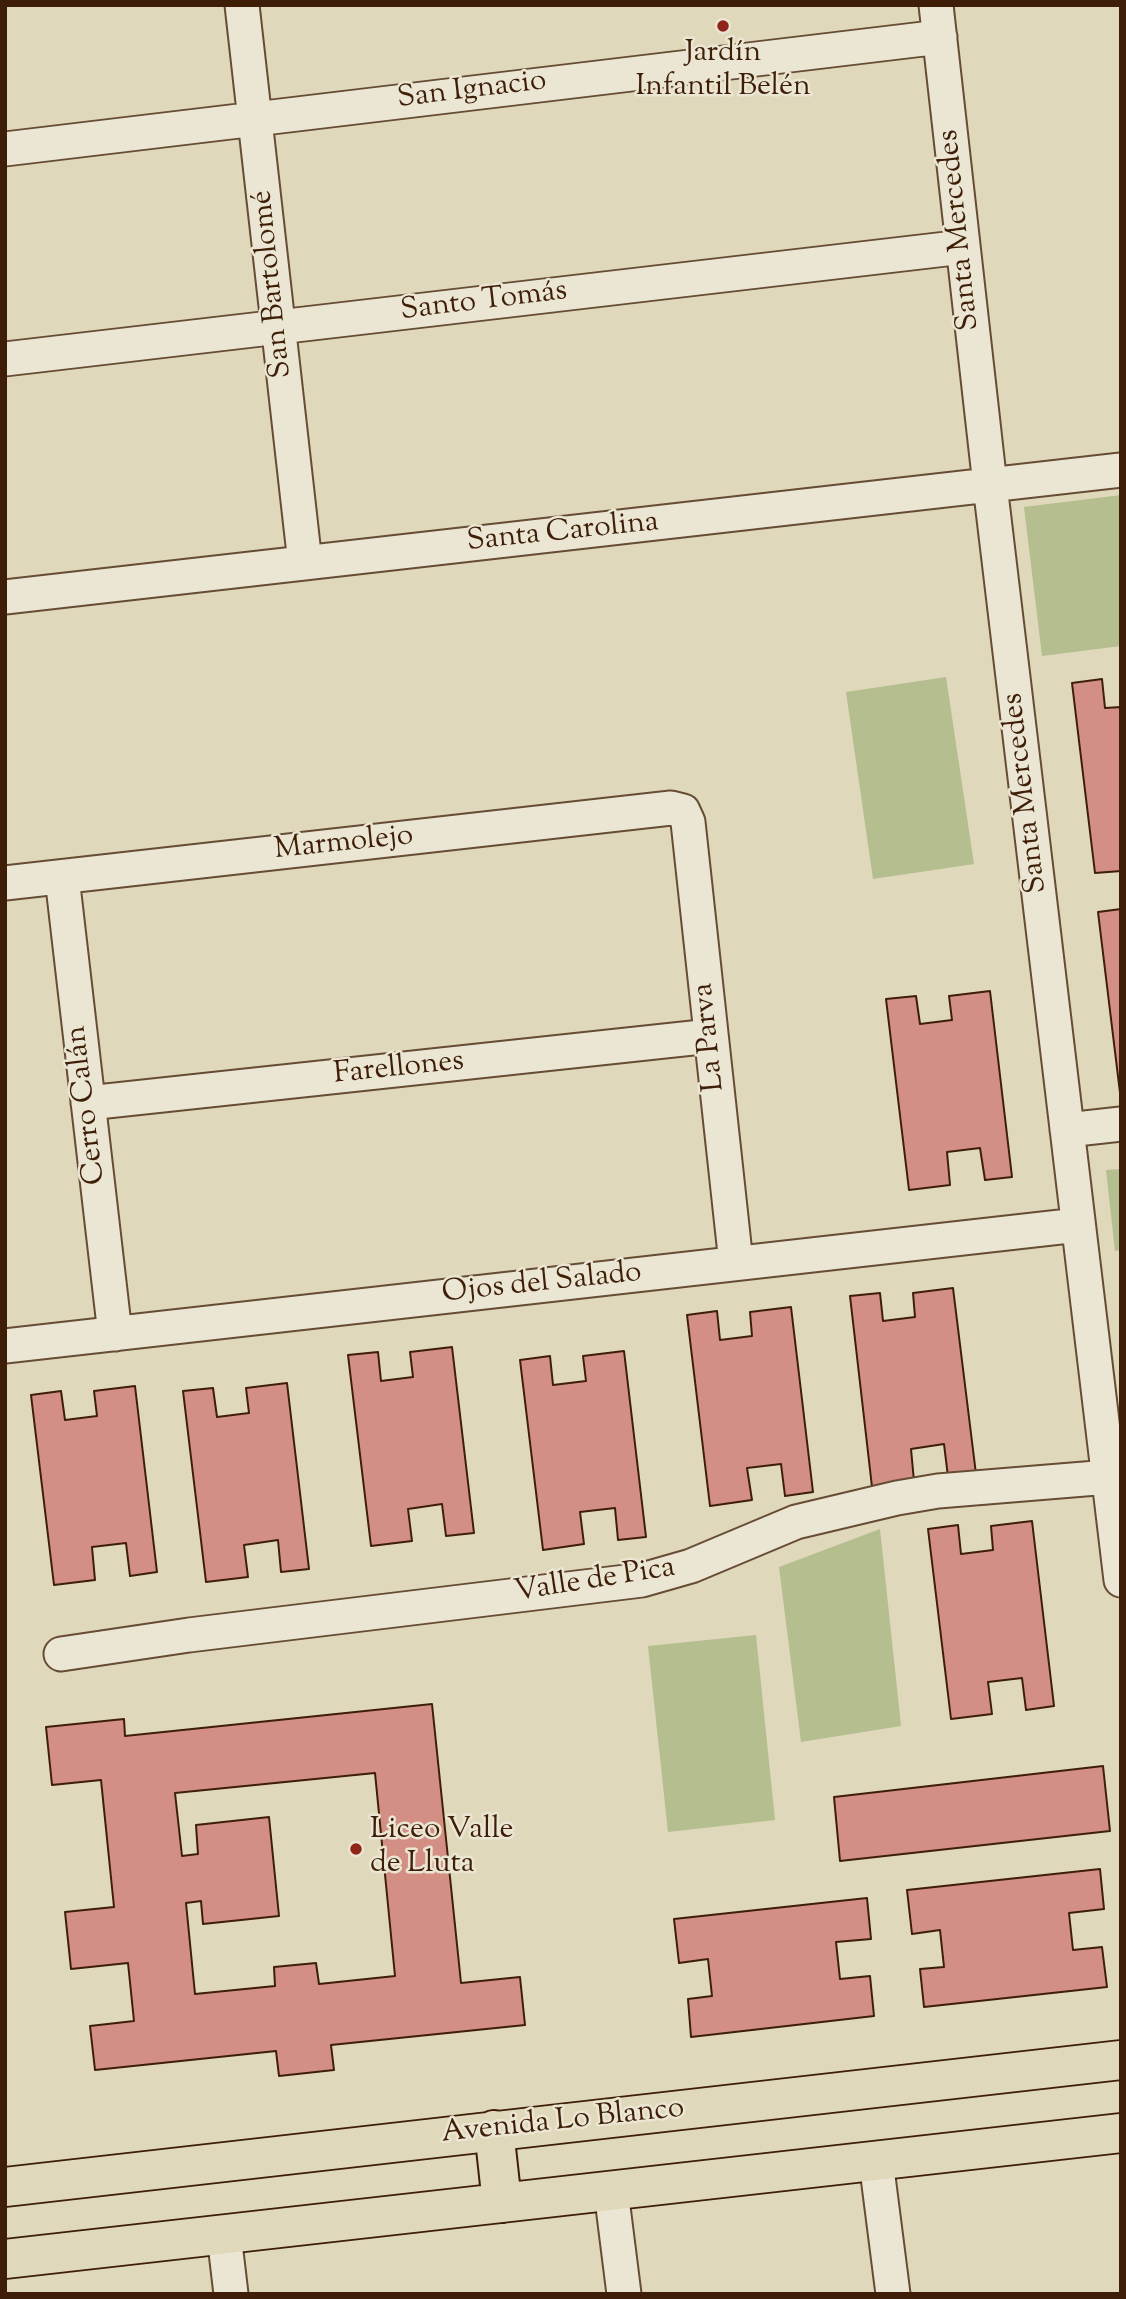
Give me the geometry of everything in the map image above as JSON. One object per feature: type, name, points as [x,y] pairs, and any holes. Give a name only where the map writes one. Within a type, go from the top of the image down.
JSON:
[{"type":"main road","name":"Avenida Lo Blanco","points":[[5,2187],[1121,2060]]},
{"type":"main road","points":[[494,2130],[502,2203]]},
{"type":"main road","points":[[5,2259],[1121,2133]]},
{"type":"street","name":"San Bartolomé","points":[[242,5],[305,563]]},
{"type":"street","name":"San Ignacio","points":[[5,149],[255,118],[938,21]]},
{"type":"street","name":"Santa Mercedes","points":[[938,21],[1078,1225],[1115,1476],[1121,1580]]},
{"type":"street","name":"Santo Tomás","points":[[5,359],[963,247]]},
{"type":"street","name":"Santa Carolina","points":[[5,597],[1121,470]]},
{"type":"street","name":"Marmolejo","points":[[5,883],[671,808],[683,811]]},
{"type":"street","name":"La Parva","points":[[683,811],[689,831],[736,1264]]},
{"type":"street","name":"Cerro Calán","points":[[62,877],[114,1334]]},
{"type":"street","name":"Farellones","points":[[88,1103],[711,1036]]},
{"type":"street","points":[[1067,1130],[1121,1124]]},
{"type":"street","name":"Ojos del Salado","points":[[5,1346],[1078,1225]]},
{"type":"street","name":"Valle de Pica","points":[[61,1654],[202,1633],[642,1580],[691,1566],[796,1522],[897,1498],[1115,1476]]},
{"type":"street","points":[[876,2161],[893,2294]]},
{"type":"street","points":[[611,2191],[624,2294]]},
{"type":"street","points":[[224,2235],[231,2294]]},
{"type":"green space","points":[[1121,495],[1121,646],[1042,656],[1024,507]]},
{"type":"green space","points":[[946,677],[974,864],[873,879],[846,692]]},
{"type":"green space","points":[[1121,1169],[1121,1250],[1115,1251],[1106,1170]]},
{"type":"green space","points":[[880,1529],[901,1726],[801,1742],[779,1567]]},
{"type":"green space","points":[[756,1635],[775,1820],[668,1832],[648,1646]]},
{"type":"building","points":[[1102,679],[1105,708],[1121,707],[1121,871],[1095,873],[1072,683]]},
{"type":"building","points":[[1121,909],[1121,1101],[1098,912]]},
{"type":"building","points":[[990,991],[1012,1177],[985,1180],[980,1148],[947,1152],[950,1185],[909,1190],[886,999],[916,996],[920,1024],[952,1020],[949,996]]},
{"type":"building","points":[[953,1288],[976,1474],[948,1477],[944,1444],[911,1449],[914,1481],[872,1487],[850,1296],[880,1293],[883,1321],[915,1317],[913,1293]]},
{"type":"building","points":[[791,1307],[813,1492],[785,1496],[781,1464],[747,1468],[752,1500],[710,1506],[687,1315],[717,1311],[720,1340],[752,1336],[750,1312]]},
{"type":"building","points":[[452,1347],[474,1533],[446,1536],[442,1504],[408,1509],[412,1541],[371,1546],[348,1355],[378,1352],[381,1381],[413,1377],[410,1352]]},
{"type":"building","points":[[624,1351],[646,1537],[618,1540],[615,1508],[580,1512],[584,1544],[543,1550],[520,1360],[550,1356],[553,1385],[586,1381],[583,1356]]},
{"type":"building","points":[[287,1383],[309,1569],[281,1572],[278,1540],[244,1545],[248,1577],[206,1582],[183,1391],[213,1388],[217,1417],[249,1413],[246,1388]]},
{"type":"building","points":[[135,1386],[157,1572],[130,1576],[126,1543],[92,1547],[95,1580],[54,1585],[31,1395],[61,1391],[65,1420],[97,1416],[94,1391]]},
{"type":"building","points":[[1032,1521],[1054,1706],[1026,1710],[1022,1678],[988,1682],[992,1714],[951,1719],[928,1529],[958,1525],[961,1554],[993,1550],[991,1526]]},
{"type":"building","points":[[432,1704],[461,1983],[520,1977],[525,2025],[331,2045],[334,2070],[279,2076],[276,2051],[95,2070],[90,2026],[134,2021],[128,1963],[71,1969],[65,1912],[114,1907],[101,1780],[52,1785],[46,1727],[124,1719],[125,1736]],"holes":[[[375,1773],[395,1976],[319,1984],[316,1963],[274,1967],[275,1986],[195,1994],[186,1903],[201,1901],[203,1924],[279,1916],[269,1817],[196,1825],[198,1854],[182,1856],[175,1793]]]},
{"type":"building","points":[[1103,1766],[1110,1831],[840,1861],[834,1797]]},
{"type":"building","points":[[1100,1869],[1104,1909],[1069,1913],[1073,1950],[1102,1947],[1107,1987],[924,2007],[920,1969],[944,1967],[940,1930],[912,1934],[907,1890]]},
{"type":"building","points":[[867,1898],[871,1939],[836,1942],[840,1979],[870,1976],[874,2016],[691,2037],[688,1999],[712,1996],[708,1959],[679,1963],[674,1919]]},
{"type":"place","name":"Jardín Infantil Belén","points":[[723,26]]},
{"type":"place","name":"Liceo Valle de Lluta","points":[[356,1849]]}]
